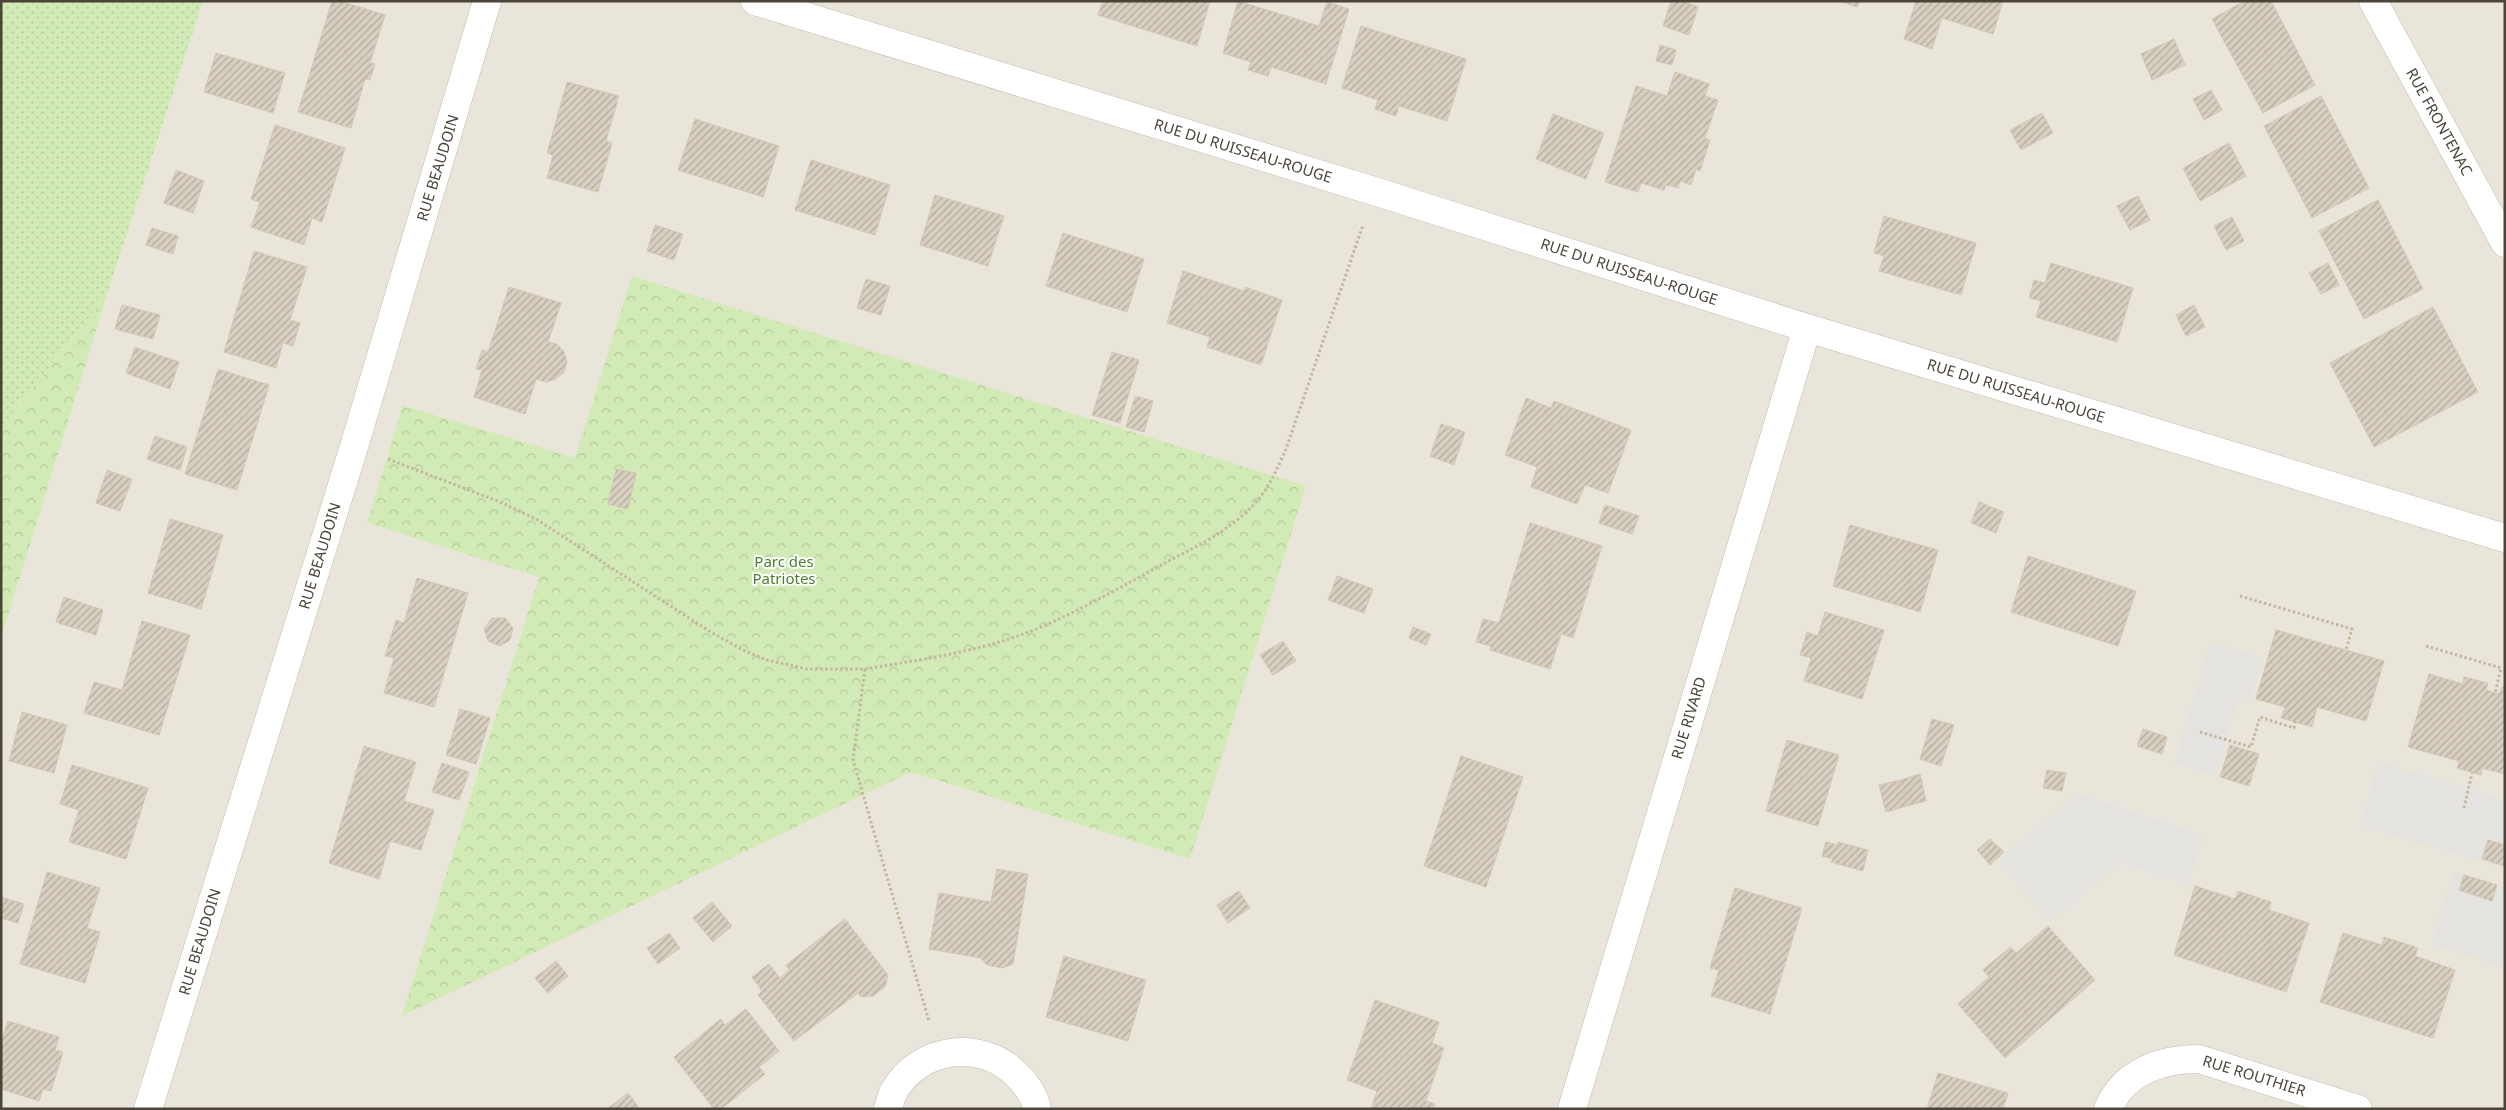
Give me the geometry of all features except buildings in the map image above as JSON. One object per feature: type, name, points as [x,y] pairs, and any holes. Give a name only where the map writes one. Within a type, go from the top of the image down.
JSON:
[{"type":"street","name":"RUE BEAUDOIN","points":[[148,1109],[354,450],[487,1]]},
{"type":"street","name":"RUE DU RUISSEAU-ROUGE","points":[[755,1],[1374,191],[1807,328],[2505,538]]},
{"type":"street","name":"RUE FRONTENAC","points":[[2373,1],[2505,243]]},
{"type":"street","name":"RUE RIVARD","points":[[1572,1109],[1807,328]]},
{"type":"street","points":[[888,1109],[894,1091],[910,1071],[931,1057],[957,1051],[982,1054],[1006,1064],[1024,1082],[1037,1109]]},
{"type":"street","name":"RUE ROUTHIER","points":[[2108,1109],[2127,1082],[2148,1067],[2174,1059],[2199,1058],[2358,1109]]},
{"type":"path","points":[[354,450],[401,464],[520,510],[745,651],[767,660],[807,669],[865,669],[944,656],[1040,628],[1089,604],[1236,522],[1257,501],[1273,478],[1286,449],[1374,191]]},
{"type":"path","points":[[2240,596],[2352,629],[2346,650]]},
{"type":"path","points":[[2426,646],[2501,668],[2494,693]]},
{"type":"path","points":[[865,669],[853,760],[938,1056]]},
{"type":"path","points":[[2200,732],[2251,747],[2260,716],[2294,728],[2296,722]]},
{"type":"path","points":[[2464,808],[2472,773]]},
{"type":"shaded area","points":[[203,1],[2505,1],[2505,1109],[1,1109],[1,639],[107,295]],"holes":[[[404,405],[575,459],[1190,859],[911,772],[403,1015],[539,576],[367,523]]]},
{"type":"shaded area","points":[[2210,642],[2263,658],[2251,699],[2240,696],[2216,775],[2174,763]]},
{"type":"shaded area","points":[[2378,762],[2505,799],[2505,868],[2360,826]]},
{"type":"shaded area","points":[[2076,793],[2204,835],[2188,885],[2120,862],[2050,922],[1998,861]]},
{"type":"shaded area","points":[[2454,871],[2505,887],[2505,967],[2431,944]]},
{"type":"green space","points":[[1,1],[203,1],[107,295],[1,428]]},
{"type":"green space","name":"Parc des Patriotes","points":[[632,276],[1306,486],[1190,859],[911,772],[402,1016],[539,577],[367,523],[403,405],[575,458]]},
{"type":"green space","points":[[107,295],[1,639],[1,428]]}]
